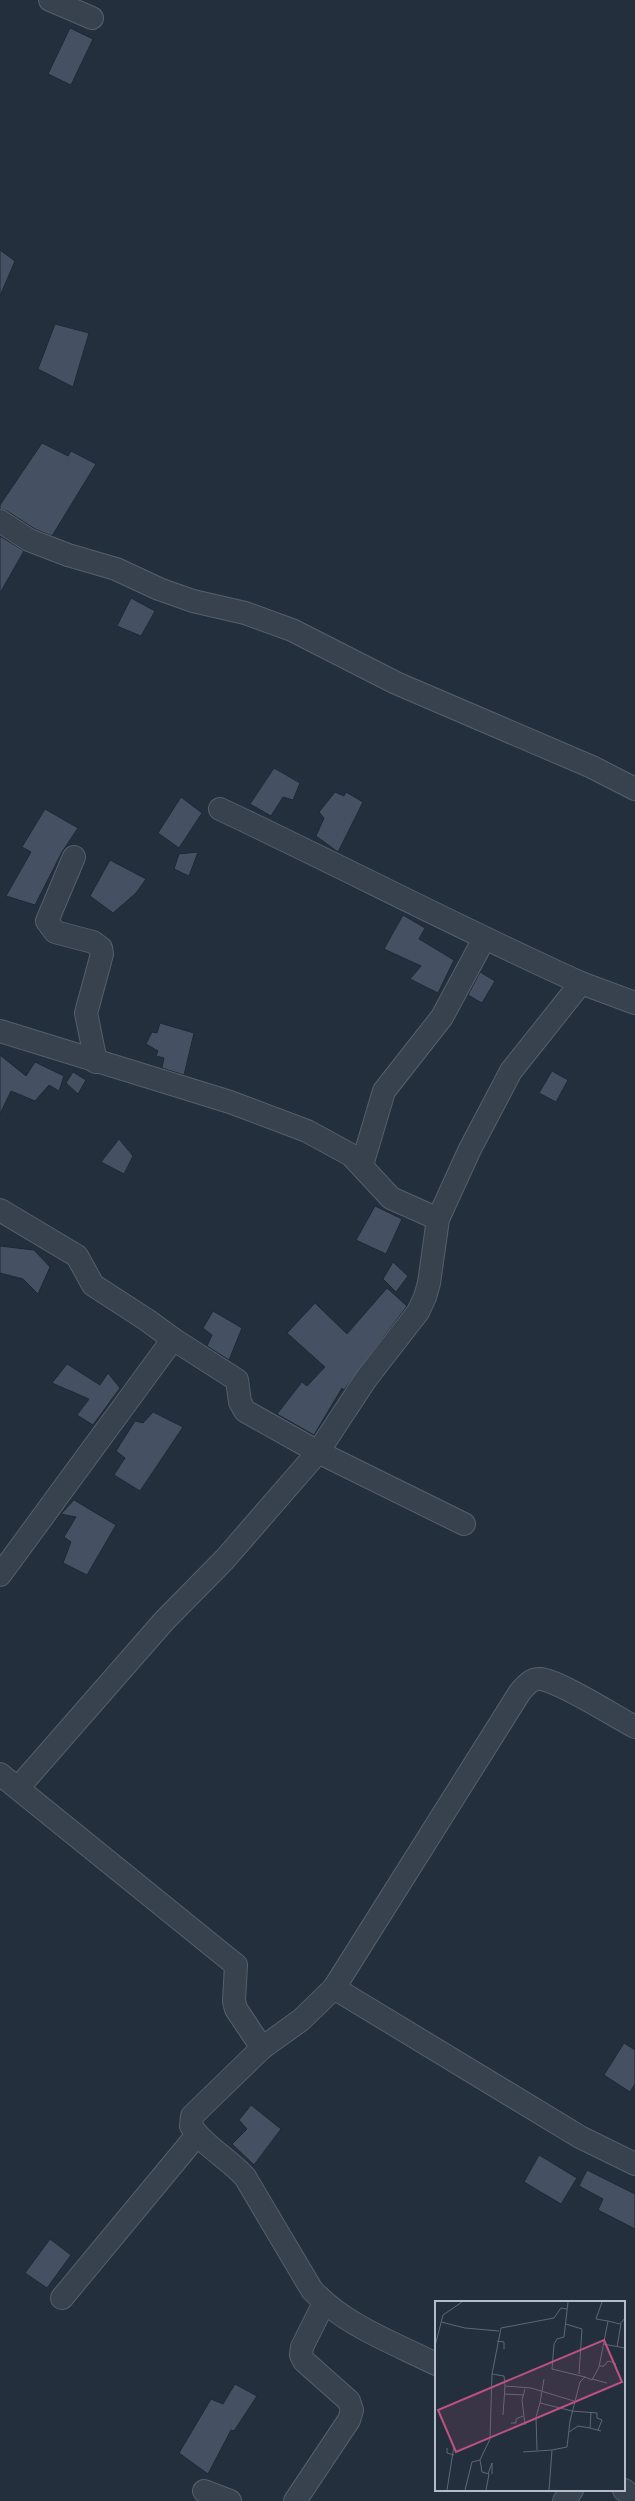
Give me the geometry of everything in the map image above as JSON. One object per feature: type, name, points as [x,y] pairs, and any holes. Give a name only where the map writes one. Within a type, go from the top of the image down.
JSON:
[{"type":"street","points":[[50,0],[92,18]]},
{"type":"street","points":[[0,521],[29,540],[68,556],[116,569],[159,589],[193,600],[245,613],[292,630],[396,683],[592,767],[635,789]]},
{"type":"street","points":[[220,809],[305,849],[484,939],[581,983],[635,1003]]},
{"type":"street","points":[[74,857],[47,921],[55,932],[93,942],[101,948],[102,954],[86,1013],[96,1062]]},
{"type":"street","points":[[362,1165],[384,1091],[442,1017],[484,939]]},
{"type":"street","points":[[18,1788],[164,1620],[225,1559],[318,1452],[366,1379],[418,1312],[429,1283],[438,1219],[506,1079],[581,983]]},
{"type":"street","points":[[0,1031],[96,1062],[230,1102],[300,1128],[345,1151],[362,1165],[391,1198],[438,1219]]},
{"type":"street","points":[[0,1210],[77,1256],[93,1285],[237,1380],[240,1402],[245,1411],[318,1452],[464,1524]]},
{"type":"street","points":[[0,1575],[173,1339]]},
{"type":"street","points":[[435,2363],[340,2315],[324,2303],[312,2290],[245,2177],[233,2164],[197,2135],[191,2126],[192,2116],[262,2048],[301,2020],[334,1988],[520,1692],[530,1682],[539,1678],[554,1683],[635,1727]]},
{"type":"street","points":[[0,1774],[232,1960],[237,1971],[234,2001],[236,2009],[262,2048]]},
{"type":"street","points":[[334,1988],[580,2137],[635,2164]]},
{"type":"street","points":[[62,2298],[197,2135]]},
{"type":"street","points":[[295,2501],[342,2433],[352,2410],[349,2401],[304,2361],[301,2355],[302,2347],[324,2303]]},
{"type":"street","points":[[204,2491],[230,2501]]},
{"type":"street","points":[[564,2501],[571,2491]]},
{"type":"street","points":[[625,2491],[635,2498]]},
{"type":"building","points":[[70,28],[93,39],[71,85],[48,74]]},
{"type":"building","points":[[0,250],[15,261],[0,296]]},
{"type":"building","points":[[55,324],[89,333],[73,387],[38,369]]},
{"type":"building","points":[[42,443],[68,456],[71,451],[96,464],[52,536],[35,529],[7,511],[0,509],[0,505]]},
{"type":"building","points":[[0,536],[24,551],[0,593]]},
{"type":"building","points":[[131,598],[155,611],[141,636],[117,626]]},
{"type":"building","points":[[274,768],[300,783],[293,800],[283,797],[271,816],[250,804]]},
{"type":"building","points":[[335,792],[344,796],[346,792],[363,802],[338,852],[316,836],[324,818],[319,812]]},
{"type":"building","points":[[181,797],[202,813],[179,848],[158,833]]},
{"type":"building","points":[[45,809],[78,828],[62,852],[35,905],[6,896],[31,852],[22,847]]},
{"type":"building","points":[[198,852],[189,876],[174,869],[179,854]]},
{"type":"building","points":[[110,860],[146,879],[136,893],[113,913],[90,896]]},
{"type":"building","points":[[403,915],[425,928],[419,939],[454,960],[438,993],[410,979],[421,966],[384,949]]},
{"type":"building","points":[[480,972],[495,981],[482,1003],[468,995]]},
{"type":"building","points":[[160,1023],[194,1033],[184,1075],[162,1068],[164,1058],[156,1056],[158,1051],[146,1044],[152,1032],[157,1033]]},
{"type":"building","points":[[0,1055],[26,1076],[35,1062],[64,1076],[59,1091],[49,1085],[35,1101],[11,1091],[0,1114]]},
{"type":"building","points":[[552,1071],[568,1080],[556,1102],[539,1093]]},
{"type":"building","points":[[73,1072],[86,1080],[78,1094],[66,1083]]},
{"type":"building","points":[[119,1139],[133,1156],[124,1174],[101,1162]]},
{"type":"building","points":[[375,1206],[402,1219],[386,1254],[356,1240]]},
{"type":"building","points":[[0,1246],[34,1250],[50,1267],[38,1294],[23,1279],[0,1273]]},
{"type":"building","points":[[393,1262],[408,1276],[396,1292],[383,1279]]},
{"type":"building","points":[[387,1288],[407,1306],[344,1390],[342,1388],[314,1435],[277,1414],[302,1382],[307,1386],[325,1367],[287,1333],[315,1303],[347,1334]]},
{"type":"building","points":[[213,1311],[242,1328],[229,1360],[207,1346],[212,1335],[203,1328]]},
{"type":"building","points":[[67,1364],[100,1385],[108,1373],[120,1388],[93,1425],[77,1415],[89,1399],[52,1383]]},
{"type":"building","points":[[153,1412],[183,1427],[140,1491],[114,1475],[125,1458],[116,1451],[135,1421],[143,1423]]},
{"type":"building","points":[[74,1500],[116,1525],[87,1575],[63,1563],[71,1542],[64,1537],[76,1517],[61,1514]]},
{"type":"building","points":[[624,2043],[635,2050],[635,2084],[630,2092],[604,2075]]},
{"type":"building","points":[[251,2105],[281,2129],[254,2165],[232,2144],[247,2129],[239,2120]]},
{"type":"building","points":[[539,2155],[577,2178],[561,2204],[524,2182]]},
{"type":"building","points":[[587,2170],[635,2194],[635,2229],[598,2210],[603,2199],[579,2186]]},
{"type":"building","points":[[50,2239],[71,2255],[47,2288],[25,2273]]},
{"type":"building","points":[[235,2384],[257,2396],[234,2431],[231,2430],[208,2474],[179,2453],[211,2399],[223,2404]]}]
